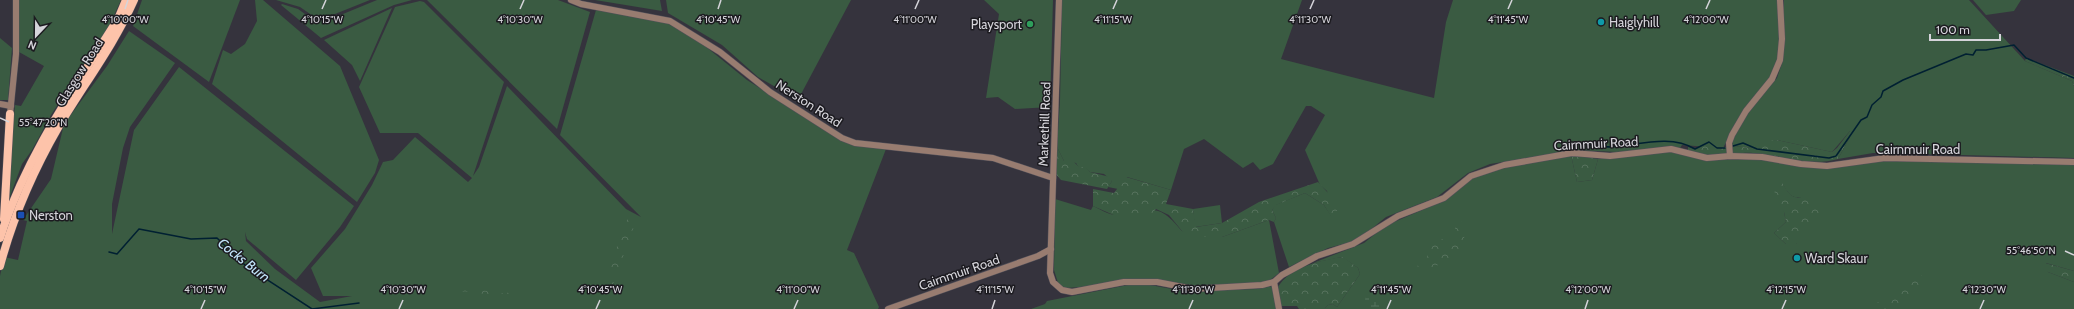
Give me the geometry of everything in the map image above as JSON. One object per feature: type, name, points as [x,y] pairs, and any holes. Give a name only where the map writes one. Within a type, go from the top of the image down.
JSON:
[{"type":"main road","name":"Glasgow Road","points":[[0,238],[26,171],[43,138],[118,19],[126,0]]},
{"type":"main road","name":"Glasgow Road","points":[[0,266],[10,227],[28,185],[59,126],[99,65],[125,21],[134,0]]},
{"type":"main road","points":[[4,226],[11,110]]},
{"type":"street","points":[[0,104],[11,110],[16,54],[16,0]]},
{"type":"street","name":"Nerston Road","points":[[571,0],[581,4],[670,21],[720,52],[770,92],[842,138],[856,143],[993,158],[1053,178]]},
{"type":"street","name":"Markethill Road","points":[[1050,249],[1059,0]]},
{"type":"street","points":[[1730,156],[1729,143],[1732,135],[1746,111],[1777,70],[1782,39],[1780,0]]},
{"type":"street","name":"Cairnmuir Road","points":[[1050,249],[1050,273],[1053,282],[1062,290],[1072,292],[1124,282],[1157,282],[1193,289],[1262,285],[1274,282],[1282,275],[1317,256],[1353,244],[1398,216],[1444,198],[1471,176],[1504,165],[1572,153],[1610,156],[1671,149],[1707,158],[1730,156],[1762,158],[1827,166],[1885,158],[2074,162]]},
{"type":"street","name":"Cairnmuir Road","points":[[888,309],[1038,256],[1050,249]]},
{"type":"street","points":[[1038,256],[1050,263]]},
{"type":"street","points":[[1274,282],[1279,309]]},
{"type":"green space","points":[[17,0],[121,0],[110,24],[51,115],[32,150],[22,164],[9,199],[9,167],[15,105],[21,106],[44,66],[19,52]]},
{"type":"green space","points":[[142,0],[240,0],[209,82],[133,26]]},
{"type":"green space","points":[[255,0],[263,0],[340,66],[379,160],[375,173],[357,202],[212,84],[223,50],[231,54],[245,44],[257,21]]},
{"type":"green space","points":[[276,0],[370,0],[325,18],[313,16],[300,7]]},
{"type":"green space","points":[[377,0],[412,0],[394,5],[321,38],[281,5],[282,4],[298,9],[312,19],[326,21]]},
{"type":"green space","points":[[427,0],[558,0],[590,12],[557,129]]},
{"type":"green space","points":[[595,0],[660,0],[662,11]]},
{"type":"green space","points":[[666,0],[851,0],[800,96],[795,98],[758,77],[722,45],[668,13]]},
{"type":"green space","points":[[984,0],[1053,0],[1050,107],[1015,109],[998,97],[986,98],[999,14]]},
{"type":"green space","points":[[1062,0],[1302,0],[1281,59],[1434,98],[1446,22],[1453,0],[1777,0],[1780,46],[1776,64],[1771,76],[1723,148],[1682,145],[1680,148],[1617,152],[1578,150],[1490,164],[1468,173],[1437,197],[1386,217],[1364,235],[1351,242],[1328,248],[1289,267],[1274,222],[1276,218],[1272,210],[1275,205],[1305,193],[1324,205],[1332,217],[1327,191],[1320,185],[1305,150],[1325,115],[1311,106],[1306,106],[1273,164],[1260,170],[1253,162],[1243,168],[1204,139],[1184,149],[1171,190],[1127,177],[1118,189],[1108,187],[1112,181],[1104,174],[1090,172],[1085,168],[1079,168],[1076,163],[1064,161],[1057,147],[1060,100]]},
{"type":"green space","points":[[1784,0],[1969,0],[2025,61],[2072,81],[2074,86],[2074,158],[1873,153],[1838,159],[1850,137],[1850,131],[1832,152],[1777,140],[1753,148],[1732,146],[1733,137],[1752,106],[1777,78],[1783,60]]},
{"type":"green space","points":[[1973,0],[2021,0],[2014,11],[1986,15]]},
{"type":"green space","points":[[420,1],[424,2],[504,82],[473,176],[479,167],[507,86],[626,209],[641,217],[560,135],[596,10],[668,23],[705,46],[747,80],[842,140],[886,149],[847,250],[854,253],[879,307],[878,309],[0,309],[0,276],[4,257],[18,260],[27,221],[23,220],[51,179],[64,124],[107,66],[129,31],[175,63],[130,127],[123,148],[112,204],[112,234],[134,130],[179,67],[354,206],[340,227],[296,280],[247,239],[245,232],[246,241],[275,269],[320,302],[352,296],[323,296],[311,268],[345,229],[372,185],[383,162],[393,160],[415,137],[468,182],[472,178],[418,133],[380,133],[359,87],[395,7]]},
{"type":"green space","points":[[392,8],[360,81],[352,65],[324,40]]},
{"type":"green space","points":[[0,38],[12,48],[8,100],[0,100]]},
{"type":"green space","points":[[2026,58],[2074,76],[2074,86],[2072,81],[2025,61]]},
{"type":"green space","points":[[1850,131],[1850,137],[1838,159],[1817,162],[1764,154],[1731,153],[1732,146],[1753,148],[1759,142],[1777,140],[1832,152]]},
{"type":"green space","points":[[1709,142],[1717,148],[1727,147],[1728,156],[1707,158],[1688,153],[1688,147],[1695,149]]},
{"type":"green space","points":[[1057,147],[1064,161],[1073,161],[1079,167],[1085,167],[1090,172],[1110,177],[1112,181],[1107,189],[1061,180],[1054,172]]},
{"type":"green space","points":[[1671,152],[1704,160],[1764,159],[1810,167],[1864,160],[2074,164],[2074,271],[2046,263],[2048,272],[2074,282],[2074,309],[1324,309],[1328,305],[1333,304],[1337,307],[1360,274],[1358,268],[1342,257],[1313,263],[1364,243],[1385,226],[1436,204],[1473,177],[1501,168],[1571,155],[1577,182],[1592,180],[1598,159]],"holes":[[[1782,183],[1790,195],[1801,198],[1812,198],[1796,244],[1786,244],[1774,233],[1786,222]]]},
{"type":"green space","points":[[1571,155],[1598,159],[1592,180],[1577,182]]},
{"type":"green space","points":[[1126,177],[1171,190],[1166,204],[1193,209],[1196,227],[1222,223],[1259,202],[1318,182],[1340,206],[1332,218],[1324,205],[1305,193],[1276,205],[1272,210],[1276,218],[1274,222],[1269,220],[1222,237],[1192,237],[1182,231],[1169,215],[1156,209],[1149,217],[1116,216],[1093,206],[1093,189],[1114,193]]},
{"type":"green space","points":[[1773,182],[1782,182],[1790,195],[1801,198],[1812,198],[1823,211],[1796,244],[1786,244],[1774,233],[1786,222],[1784,212],[1776,201]]},
{"type":"green space","points":[[1055,199],[1091,210],[1093,206],[1113,215],[1128,215],[1151,210],[1157,211],[1172,220],[1182,231],[1222,237],[1269,220],[1279,273],[1266,283],[1199,287],[1157,281],[1067,288],[1059,286],[1054,270]]},
{"type":"green space","points":[[1220,205],[1222,223],[1195,227],[1193,209]]},
{"type":"green space","points":[[630,212],[637,218],[604,309],[600,309],[604,294],[597,285],[608,283],[610,280],[611,272],[609,258],[616,255],[616,249]]},
{"type":"green space","points":[[1441,212],[1459,216],[1464,233],[1462,250],[1443,263],[1420,270],[1417,268],[1418,265],[1427,258],[1429,244],[1441,239],[1453,241],[1456,238],[1454,232],[1456,225],[1452,217],[1440,216]]},
{"type":"green space","points":[[1343,257],[1358,268],[1360,274],[1337,307],[1333,304],[1328,305],[1324,309],[1299,309],[1297,306],[1281,306],[1278,287],[1290,274],[1325,260]]},
{"type":"green space","points":[[2045,263],[2074,271],[2074,282],[2048,272],[2040,265]]},
{"type":"green space","points":[[1918,272],[1925,279],[1892,309],[1869,309]]},
{"type":"green space","points":[[1371,284],[1373,291],[1386,309],[1368,309],[1363,305]]},
{"type":"green space","points":[[1128,285],[1150,285],[1183,291],[1257,289],[1273,286],[1276,309],[1031,309],[1045,304],[1047,301]]},
{"type":"green space","points":[[458,286],[472,287],[498,293],[512,292],[515,295],[510,297],[499,297],[458,291]]},
{"type":"waterway","points":[[1733,146],[1743,143],[1757,149],[1829,158],[1836,156],[1861,120],[1867,117],[1872,105],[1881,97],[1883,91],[1903,80],[1966,54],[1973,55],[1976,50],[1986,50],[2014,45],[2026,58],[2074,78]]},
{"type":"waterway","points":[[1590,145],[1612,147],[1665,141],[1675,142],[1695,149],[1709,142],[1717,148],[1725,148]]},
{"type":"waterway","name":"Cocks Burn","points":[[109,252],[117,254],[139,229],[191,239],[217,238],[246,266],[312,309],[359,303]]},
{"type":"place","name":"Haiglyhill","points":[[1601,22]]},
{"type":"place","name":"Playsport","points":[[1030,24]]},
{"type":"place","name":"Nerston","points":[[21,215]]},
{"type":"place","name":"Ward Skaur","points":[[1797,258]]}]
